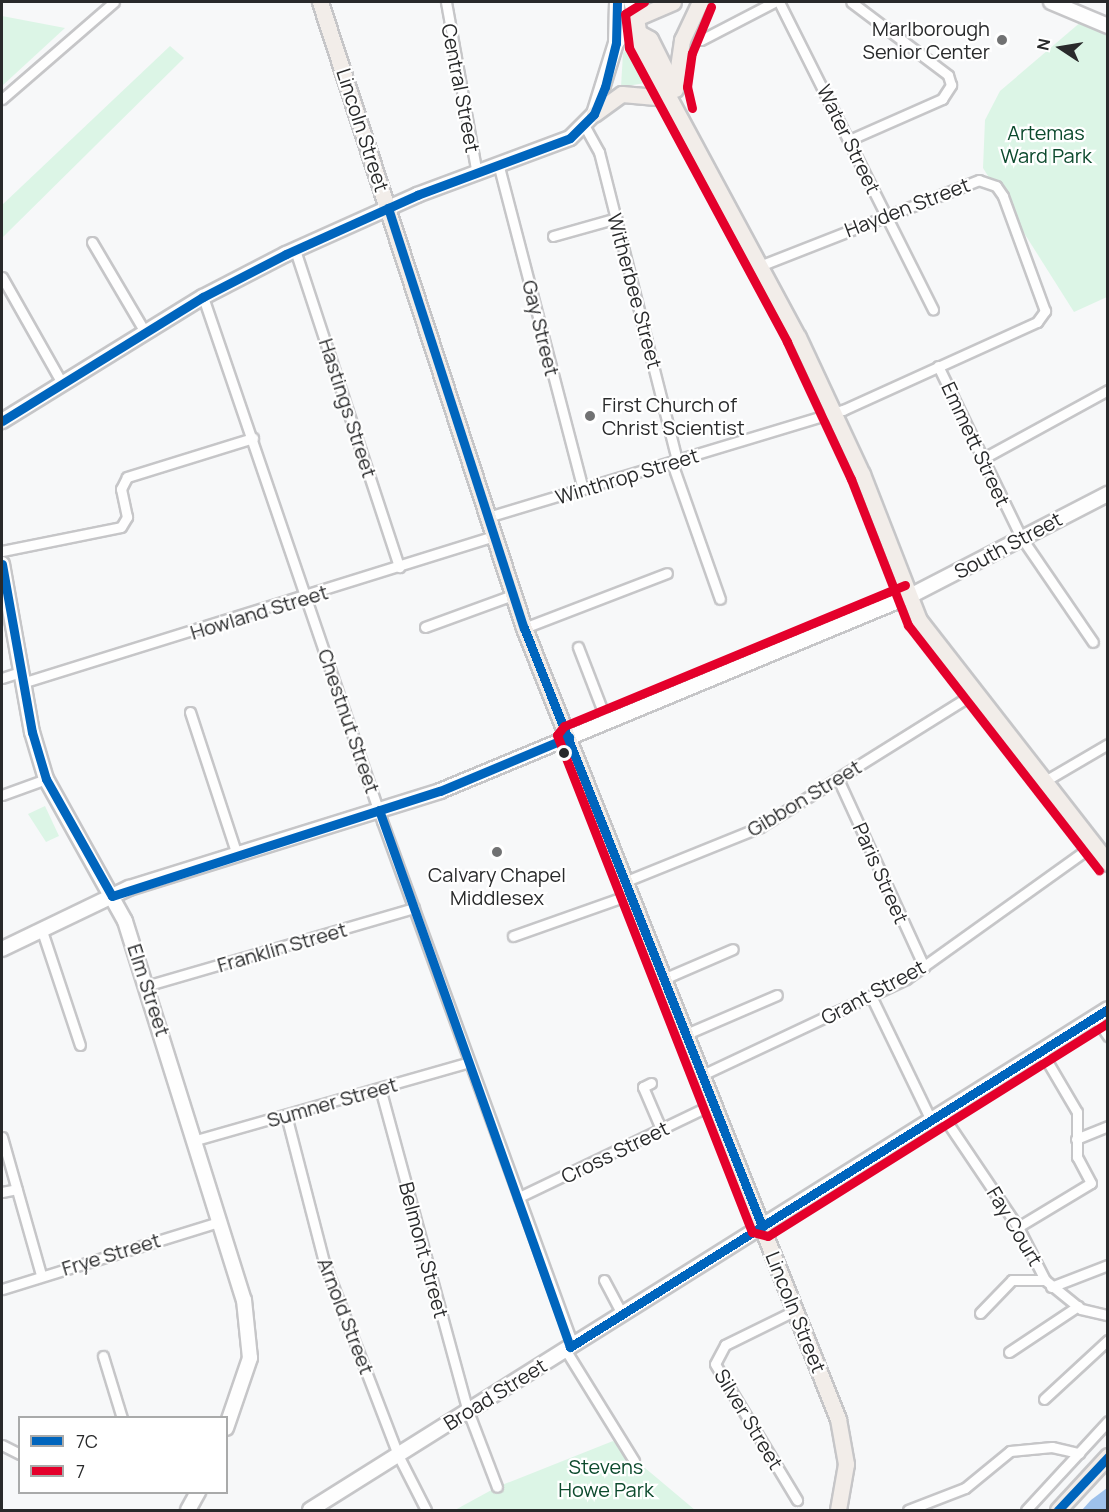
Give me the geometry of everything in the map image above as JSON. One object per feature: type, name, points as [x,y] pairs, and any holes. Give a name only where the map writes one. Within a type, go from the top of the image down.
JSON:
[{"type":"main road","name":"Lincoln Street","points":[[320,2],[524,628],[569,737],[711,1105],[762,1226],[841,1426],[846,1464],[838,1510]]},
{"type":"main road","points":[[674,2],[636,18],[641,34],[640,44],[671,93],[834,413],[926,631],[1107,863]]},
{"type":"main road","points":[[671,93],[682,40],[700,2]]},
{"type":"main road","points":[[589,120],[622,94],[671,93]]},
{"type":"main road","points":[[1058,1510],[1107,1456]]},
{"type":"street","points":[[2,99],[114,2]]},
{"type":"street","name":"Central Street","points":[[446,2],[477,174]]},
{"type":"street","points":[[2,422],[62,382],[203,297],[295,250],[388,208],[555,147],[589,120],[616,43],[617,2]]},
{"type":"street","points":[[616,43],[636,18],[631,2]]},
{"type":"street","points":[[700,40],[774,2]]},
{"type":"street","name":"Water Street","points":[[779,2],[933,310]]},
{"type":"street","points":[[849,140],[950,91],[948,75],[851,2]]},
{"type":"street","points":[[1051,2],[1107,26]]},
{"type":"street","name":"Witherbee Street","points":[[589,120],[616,218],[675,462],[720,599]]},
{"type":"street","name":"Gay Street","points":[[500,166],[583,489]]},
{"type":"street","name":"Hayden Street","points":[[760,266],[967,182],[996,186],[1045,311]]},
{"type":"street","points":[[553,237],[616,218]]},
{"type":"street","points":[[92,242],[145,332]]},
{"type":"street","name":"Hastings Street","points":[[295,250],[399,567]]},
{"type":"street","points":[[2,277],[62,382]]},
{"type":"street","name":"Chestnut Street","points":[[203,297],[379,810],[468,1063],[519,1197],[570,1347],[568,1354],[634,1461]]},
{"type":"street","name":"Winthrop Street","points":[[488,518],[834,413],[1037,322],[1045,311]]},
{"type":"street","name":"Emmett Street","points":[[938,366],[1021,537],[1093,642]]},
{"type":"street","points":[[982,459],[1107,390]]},
{"type":"street","points":[[2,551],[121,527],[127,517],[121,489],[127,477],[253,438]]},
{"type":"street","name":"South Street","points":[[2,949],[112,896],[379,810],[607,722],[910,596],[1107,494]]},
{"type":"street","name":"Howland Street","points":[[2,678],[21,677],[306,597],[494,536]]},
{"type":"street","name":"Elm Street","points":[[2,564],[4,590],[21,677],[46,778],[112,896],[149,986],[244,1300],[251,1352],[228,1422]]},
{"type":"street","points":[[524,628],[667,573]]},
{"type":"street","points":[[425,627],[513,595]]},
{"type":"street","points":[[578,646],[607,722]]},
{"type":"street","name":"Gibbon Street","points":[[513,936],[626,889],[750,832],[974,694]]},
{"type":"street","points":[[190,712],[237,855]]},
{"type":"street","points":[[1043,782],[1107,744]]},
{"type":"street","points":[[2,795],[46,778]]},
{"type":"street","name":"Paris Street","points":[[838,778],[924,967]]},
{"type":"street","name":"Grant Street","points":[[700,1076],[871,996],[924,967],[1093,845]]},
{"type":"street","name":"Franklin Street","points":[[149,986],[414,908]]},
{"type":"street","points":[[42,931],[80,1046]]},
{"type":"street","points":[[662,980],[733,950]]},
{"type":"street","points":[[684,1035],[777,995]]},
{"type":"street","name":"Fay Court","points":[[871,996],[936,1117],[1018,1227],[1048,1283],[1078,1306],[1107,1314]]},
{"type":"street","name":"Broad Street","points":[[310,1510],[1107,1009]]},
{"type":"street","points":[[1095,1017],[1107,1036]]},
{"type":"street","points":[[1018,1227],[1091,1183],[1077,1157],[1077,1112],[1041,1051]]},
{"type":"street","name":"Sumner Street","points":[[196,1140],[468,1063]]},
{"type":"street","points":[[651,1083],[643,1087],[661,1129]]},
{"type":"street","name":"Belmont Street","points":[[380,1088],[468,1411],[497,1487]]},
{"type":"street","name":"Cross Street","points":[[519,1197],[711,1105]]},
{"type":"street","name":"Arnold Street","points":[[286,1115],[324,1262],[398,1455],[426,1510]]},
{"type":"street","points":[[1076,1139],[1107,1126]]},
{"type":"street","points":[[2,1137],[41,1275]]},
{"type":"street","points":[[2,1192],[17,1189]]},
{"type":"street","name":"Frye Street","points":[[2,1289],[41,1275],[221,1221]]},
{"type":"street","points":[[980,1313],[1012,1280],[1048,1283],[1107,1265]]},
{"type":"street","points":[[604,1280],[622,1314]]},
{"type":"street","points":[[1009,1352],[1078,1306]]},
{"type":"street","name":"Silver Street","points":[[796,1310],[725,1345],[715,1364],[797,1500]]},
{"type":"street","points":[[1044,1399],[1107,1340]]},
{"type":"street","points":[[103,1356],[121,1416]]},
{"type":"street","points":[[1026,1510],[1107,1421]]},
{"type":"street","points":[[2,1445],[18,1453]]},
{"type":"street","points":[[908,1510],[954,1494],[1020,1448],[1079,1453]]},
{"type":"street","points":[[188,1510],[197,1494]]},
{"type":"green space","points":[[2,16],[65,28],[2,86]]},
{"type":"green space","name":"Artemas Ward Park","points":[[1082,21],[1107,34],[1107,297],[1074,312],[983,168],[985,120],[1000,91]]},
{"type":"green space","points":[[633,43],[651,82],[621,87],[623,53]]},
{"type":"green space","points":[[170,46],[184,58],[2,238],[2,205]]},
{"type":"green space","points":[[45,806],[59,836],[46,842],[28,814]]},
{"type":"green space","name":"Stevens Howe Park","points":[[613,1441],[695,1510],[455,1510],[497,1487]]},
{"type":"water","points":[[1107,1488],[1107,1510],[1082,1510],[1091,1500]]},
{"type":"transit line","name":"7C","points":[[2,421],[203,297],[286,254],[417,195],[570,138],[594,114],[605,87],[616,43],[617,2]]},
{"type":"transit line","name":"7","points":[[644,2],[625,14],[629,48],[787,342],[851,479],[908,625],[1099,870]]},
{"type":"transit line","name":"7","points":[[692,108],[687,87],[692,53],[711,7]]},
{"type":"transit line","name":"7C","points":[[388,208],[524,628],[762,1226]]},
{"type":"transit line","name":"7C","points":[[2,564],[32,732],[46,779],[112,896],[440,791],[569,737]]},
{"type":"transit line","name":"7","points":[[905,585],[564,726],[557,735],[752,1232],[768,1236],[1108,1023]]},
{"type":"transit line","name":"7C","points":[[379,810],[570,1347]]},
{"type":"transit line","name":"7C","points":[[570,1347],[1108,1009]]},
{"type":"transit line","name":"7C","points":[[1058,1510],[1108,1457]]},
{"type":"place","name":"Marlborough Senior Center","points":[[1002,40]]},
{"type":"place","name":"First Church of Christ Scientist","points":[[590,416]]},
{"type":"place","name":"Calvary Chapel Middlesex","points":[[497,852]]}]
